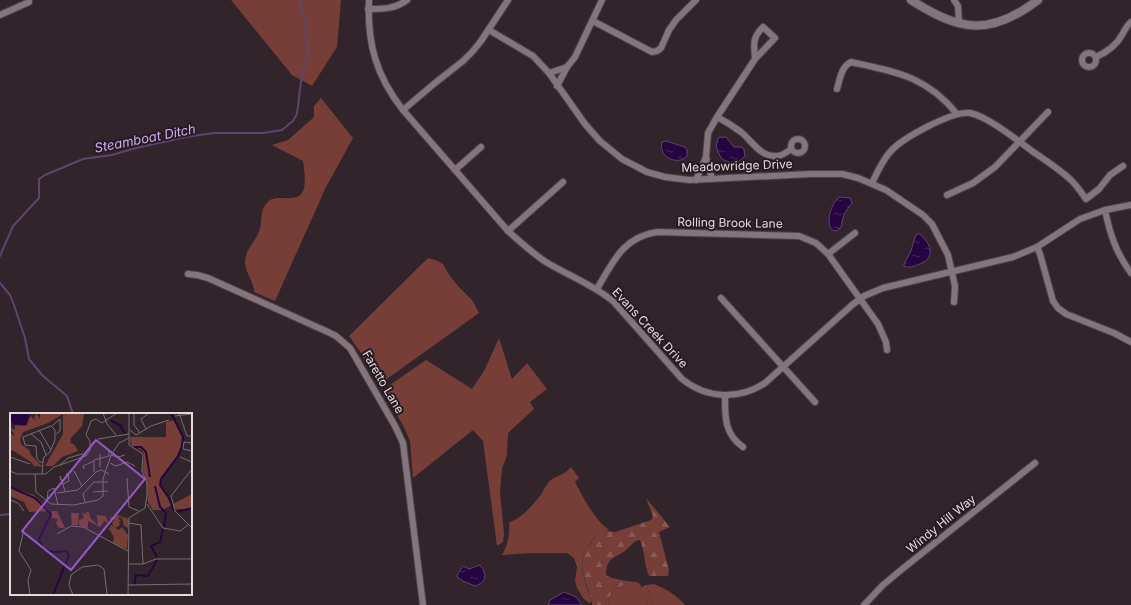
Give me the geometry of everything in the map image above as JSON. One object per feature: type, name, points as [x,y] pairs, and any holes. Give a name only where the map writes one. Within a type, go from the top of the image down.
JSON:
[{"type":"street","name":"Evans Creek Drive","points":[[369,0],[368,9],[370,39],[377,66],[389,91],[403,110],[522,245],[541,258],[596,289],[614,302],[682,379],[702,391],[716,395],[725,395],[740,394],[758,388],[766,383],[860,299],[873,291],[954,271]]},
{"type":"street","points":[[368,9],[386,9],[394,7],[407,0]]},
{"type":"street","points":[[403,110],[463,61],[473,51],[489,30],[508,0]]},
{"type":"street","points":[[557,86],[567,66],[575,57],[602,0]]},
{"type":"street","points":[[593,21],[652,52],[657,51],[661,48],[669,30],[676,20],[695,0]]},
{"type":"street","points":[[911,0],[941,17],[959,23],[978,25],[999,22],[1016,15],[1038,0]]},
{"type":"street","points":[[954,0],[958,6],[959,23]]},
{"type":"street","points":[[0,15],[29,2]]},
{"type":"street","points":[[1096,57],[1105,53],[1114,46],[1125,28],[1131,22]]},
{"type":"street","points":[[696,180],[706,157],[708,134],[717,117],[755,59],[775,38],[772,33],[762,27],[756,34],[754,40],[755,59]]},
{"type":"street","name":"Meadowridge Drive","points":[[489,30],[533,56],[549,73],[591,132],[622,159],[647,172],[677,179],[696,180],[826,173],[842,174],[872,183],[886,190],[923,215],[932,224],[948,255],[954,271],[954,302]]},
{"type":"street","points":[[837,89],[842,71],[846,65],[851,62],[897,73],[914,79],[929,87],[939,95],[957,114]]},
{"type":"street","points":[[549,73],[567,66]]},
{"type":"street","points":[[947,195],[973,183],[985,175],[1006,157],[1018,142],[1048,112]]},
{"type":"street","points":[[872,183],[884,160],[897,145],[950,116],[964,113],[977,115],[1062,173],[1075,184],[1086,199],[1098,189],[1110,175],[1123,166]]},
{"type":"street","points":[[717,117],[741,133],[767,155],[779,156],[791,150]]},
{"type":"street","points":[[455,170],[481,147]]},
{"type":"street","points":[[706,157],[712,179]]},
{"type":"street","points":[[508,230],[563,182]]},
{"type":"street","points":[[954,271],[1013,257],[1037,247],[1080,219],[1105,210],[1131,205]]},
{"type":"street","points":[[1105,210],[1118,253],[1131,272]]},
{"type":"street","name":"Rolling Brook Lane","points":[[596,289],[621,250],[634,239],[649,233],[791,235],[808,239],[816,243],[828,254],[878,324],[886,342],[887,350]]},
{"type":"street","points":[[828,254],[855,233]]},
{"type":"street","points":[[1037,247],[1053,301],[1058,308],[1066,314],[1114,333],[1131,342]]},
{"type":"street","name":"Faretto Lane","points":[[188,274],[208,278],[328,332],[336,336],[350,348],[395,426],[403,443],[423,605]]},
{"type":"street","points":[[721,298],[816,402]]},
{"type":"street","points":[[725,395],[725,414],[728,429],[737,443],[743,447]]},
{"type":"street","name":"Windy Hill Way","points":[[864,605],[902,570],[1035,463]]},
{"type":"green space","points":[[231,0],[341,0],[337,47],[312,86],[292,75]]},
{"type":"green space","points":[[321,98],[353,138],[326,187],[275,301],[254,292],[253,285],[247,271],[245,258],[260,229],[263,208],[269,201],[279,198],[297,197],[304,190],[305,180],[303,161],[272,145],[288,140],[314,117],[314,106]]},
{"type":"green space","points":[[428,258],[443,264],[458,286],[472,300],[479,313],[384,381],[377,381],[349,336]]},
{"type":"green space","points":[[499,338],[512,379],[527,363],[547,389],[530,402],[534,409],[508,433],[507,455],[502,469],[500,492],[504,534],[503,542],[497,546],[483,441],[473,430],[413,478],[410,441],[404,427],[384,393],[387,387],[426,360],[472,389],[484,371]]},
{"type":"green space","points":[[571,467],[579,478],[575,482],[586,502],[594,514],[609,530],[599,533],[596,536],[586,549],[583,557],[582,570],[592,602],[589,603],[583,598],[577,588],[575,581],[577,567],[574,558],[567,553],[502,555],[508,539],[509,523],[527,510],[539,497],[550,481],[566,472]]},
{"type":"green space","points":[[646,498],[670,527],[659,532],[669,570],[668,576],[649,576],[642,544],[640,540],[634,542],[629,548],[612,559],[606,569],[606,575],[626,581],[624,585],[613,590],[608,600],[610,605],[592,605],[582,564],[586,550],[596,535],[601,532],[615,532],[651,520],[653,517]]},
{"type":"green space","points":[[626,581],[637,582],[640,584],[648,605],[610,605],[608,600],[613,590],[624,585]]},
{"type":"green space","points":[[654,584],[671,593],[685,605],[652,605],[647,585]]},
{"type":"green space","points":[[647,585],[652,605],[648,605],[640,588]]},
{"type":"water","points":[[726,137],[734,147],[741,147],[744,149],[745,156],[736,162],[730,162],[721,158],[716,147],[718,138]]},
{"type":"water","points":[[666,141],[685,147],[687,150],[687,156],[679,160],[670,159],[663,152],[662,148],[662,142]]},
{"type":"water","points":[[840,197],[850,198],[852,203],[844,214],[841,227],[836,231],[832,230],[830,226],[829,217],[834,203]]},
{"type":"water","points":[[917,234],[920,234],[927,243],[930,251],[929,255],[923,262],[912,267],[906,267],[904,264],[911,251]]},
{"type":"water","points":[[480,565],[485,577],[479,584],[475,586],[458,578],[457,575],[463,566],[469,569]]},
{"type":"water","points":[[564,592],[576,597],[582,605],[548,605],[550,600]]},
{"type":"waterway","name":"Steamboat Ditch","points":[[0,256],[13,226],[39,198],[39,179],[45,175],[83,159],[112,155],[186,137],[214,133],[263,133],[282,130],[293,121],[297,114],[302,74],[308,54],[306,26],[300,0]]},
{"type":"waterway","name":"Steamboat Ditch","points":[[0,283],[10,295],[14,305],[25,338],[29,359],[42,375],[67,396],[73,413]]},
{"type":"waterway","name":"Steamboat Ditch","points":[[0,515],[10,514]]}]
